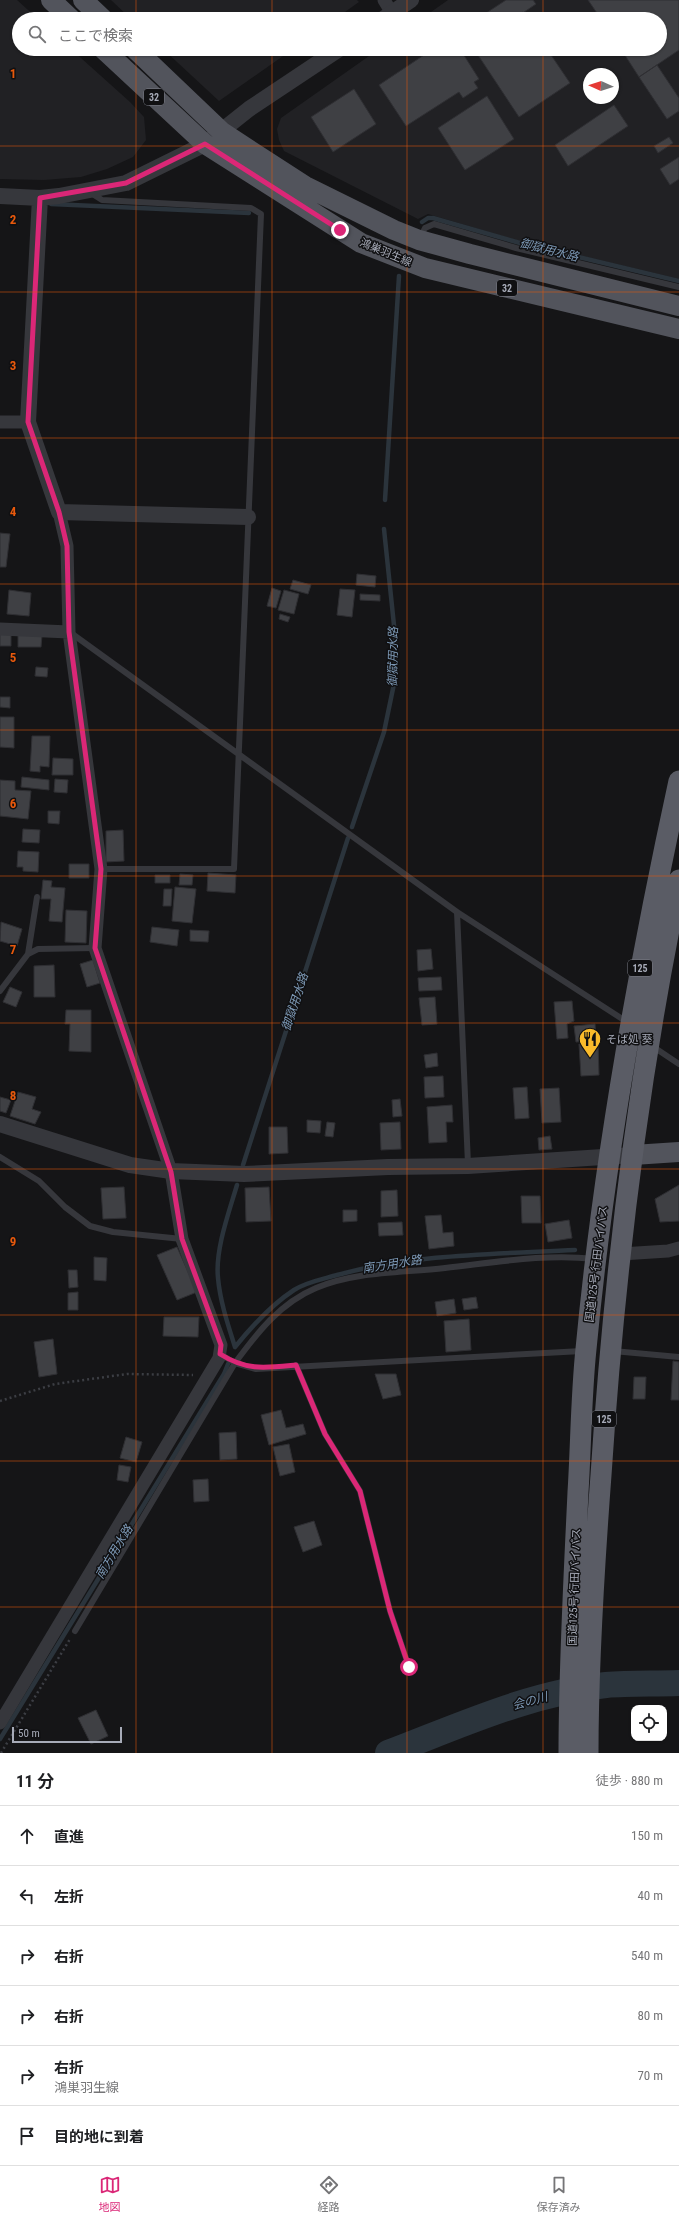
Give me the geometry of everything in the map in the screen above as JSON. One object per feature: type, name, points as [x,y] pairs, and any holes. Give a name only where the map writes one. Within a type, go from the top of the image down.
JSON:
[{"type":"highway","name":"国道125号 行田バイパス","points":[[569,1753],[578,1710],[586,1351],[596,1259],[609,1157],[630,1024],[653,900],[679,781]]},
{"type":"highway","name":"国道125号 行田バイパス","points":[[579,1685],[609,1351],[633,1155],[649,1044],[679,880]]},
{"type":"highway","name":"国道125号 行田バイパス","points":[[578,1710],[588,1753]]},
{"type":"main road","points":[[50,0],[63,12]]},
{"type":"main road","points":[[83,0],[96,12]]},
{"type":"main road","name":"鴻巣羽生線","points":[[111,56],[205,144],[361,243],[425,268],[679,329]]},
{"type":"main road","name":"32","points":[[142,56],[222,132],[305,186],[394,230],[419,240],[470,254],[679,306]]},
{"type":"main road","points":[[633,1155],[679,1152]]},
{"type":"street","points":[[386,11],[411,0]]},
{"type":"street","points":[[0,196],[40,198],[126,183],[205,144],[249,109],[328,56]]},
{"type":"street","points":[[0,1723],[209,1375],[220,1354],[221,1345],[182,1239],[171,1172],[95,948],[101,869],[69,632],[67,546],[59,512],[28,422],[40,198]]},
{"type":"street","points":[[0,422],[28,422]]},
{"type":"street","points":[[59,512],[248,517]]},
{"type":"street","points":[[0,629],[69,632]]},
{"type":"street","points":[[0,1124],[130,1165],[171,1172],[244,1174],[388,1167],[468,1166],[633,1155]]},
{"type":"street","points":[[621,1254],[668,1251],[679,1248]]},
{"type":"lane","points":[[87,191],[102,200],[251,208],[261,214],[234,869],[101,869]]},
{"type":"lane","points":[[419,240],[425,228],[434,224],[516,248],[679,287]]},
{"type":"lane","points":[[69,632],[457,912],[630,1024]]},
{"type":"lane","points":[[28,954],[37,897]]},
{"type":"lane","points":[[457,912],[468,1166]]},
{"type":"lane","points":[[0,991],[28,954],[38,949],[95,948]]},
{"type":"lane","points":[[649,1044],[679,1064]]},
{"type":"lane","points":[[0,1157],[39,1181],[65,1207],[90,1226],[113,1232],[182,1239]]},
{"type":"lane","points":[[75,1631],[235,1364],[259,1329],[284,1306],[316,1288],[373,1274],[569,1257],[596,1259]]},
{"type":"lane","points":[[220,1354],[235,1364],[256,1369],[296,1365],[382,1363],[586,1351]]},
{"type":"lane","points":[[609,1351],[679,1357]]},
{"type":"lane","points":[[296,1365],[325,1434],[360,1491],[390,1611],[409,1667]]},
{"type":"path","points":[[0,1401],[55,1384],[127,1374],[209,1375]]},
{"type":"path","points":[[1,1753],[75,1631]]},
{"type":"shaded area","points":[[0,0],[17,0],[30,12],[12,12],[12,56],[79,56],[130,102],[144,117],[146,140],[133,157],[107,169],[81,177],[44,180],[0,179]]},
{"type":"shaded area","points":[[111,0],[357,0],[359,2],[345,12],[124,12]]},
{"type":"shaded area","points":[[448,0],[679,0],[679,279],[516,240],[428,214],[418,219],[284,151],[279,140],[277,129],[281,118],[369,56],[667,56],[667,12],[431,12]]},
{"type":"shaded area","points":[[171,56],[283,56],[219,101]]},
{"type":"building","points":[[506,0],[533,0],[536,4],[524,12],[488,12]]},
{"type":"building","points":[[588,0],[679,0],[679,50],[639,77],[626,56],[667,56],[667,12],[596,12]]},
{"type":"building","points":[[422,56],[464,56],[479,79],[474,82],[478,88],[463,98],[459,92],[406,126],[379,85]]},
{"type":"building","points":[[479,56],[552,56],[570,83],[519,117]]},
{"type":"building","points":[[657,65],[679,98],[679,111],[667,119],[639,77]]},
{"type":"building","points":[[354,89],[376,124],[333,152],[311,117]]},
{"type":"building","points":[[487,96],[514,139],[465,170],[438,128]]},
{"type":"building","points":[[614,105],[628,126],[568,166],[555,145]]},
{"type":"building","points":[[669,137],[673,143],[658,153],[654,146]]},
{"type":"building","points":[[679,157],[679,179],[670,185],[660,169]]},
{"type":"building","points":[[0,533],[10,534],[6,567],[0,567]]},
{"type":"building","points":[[357,574],[376,576],[375,587],[356,585]]},
{"type":"building","points":[[293,580],[311,585],[308,594],[290,589]]},
{"type":"building","points":[[272,588],[281,591],[276,608],[267,606]]},
{"type":"building","points":[[340,589],[355,590],[352,617],[337,615]]},
{"type":"building","points":[[9,590],[31,593],[29,616],[7,614]]},
{"type":"building","points":[[284,590],[299,594],[294,614],[278,610]]},
{"type":"building","points":[[360,594],[380,595],[380,601],[360,600]]},
{"type":"building","points":[[280,614],[290,617],[288,622],[279,619]]},
{"type":"building","points":[[0,634],[11,634],[11,646],[0,646]]},
{"type":"building","points":[[18,635],[42,635],[41,647],[18,647]]},
{"type":"building","points":[[36,667],[48,668],[47,677],[35,676]]},
{"type":"building","points":[[0,697],[10,697],[10,708],[0,707]]},
{"type":"building","points":[[0,717],[14,717],[14,748],[0,747]]},
{"type":"building","points":[[32,736],[50,736],[49,767],[40,766],[40,772],[30,771]]},
{"type":"building","points":[[53,758],[73,759],[73,775],[52,775]]},
{"type":"building","points":[[22,777],[49,780],[49,790],[21,787]]},
{"type":"building","points":[[55,779],[68,780],[67,793],[54,792]]},
{"type":"building","points":[[0,780],[15,781],[15,790],[31,791],[28,819],[0,816]]},
{"type":"building","points":[[48,811],[60,811],[59,824],[48,823]]},
{"type":"building","points":[[23,829],[40,830],[39,843],[22,842]]},
{"type":"building","points":[[123,830],[124,861],[106,862],[106,831]]},
{"type":"building","points":[[18,851],[39,852],[38,872],[23,871],[23,867],[17,867]]},
{"type":"building","points":[[69,864],[89,864],[89,878],[69,878]]},
{"type":"building","points":[[208,873],[236,875],[235,893],[207,891]]},
{"type":"building","points":[[180,874],[193,875],[192,885],[179,885]]},
{"type":"building","points":[[155,875],[170,875],[170,883],[155,883]]},
{"type":"building","points":[[43,880],[52,881],[51,887],[65,888],[62,922],[49,921],[51,899],[41,899]]},
{"type":"building","points":[[175,887],[196,889],[192,923],[172,921]]},
{"type":"building","points":[[164,889],[172,889],[171,906],[163,906]]},
{"type":"building","points":[[66,910],[87,911],[86,943],[65,942]]},
{"type":"building","points":[[1,922],[22,929],[17,946],[0,941]]},
{"type":"building","points":[[152,927],[179,930],[177,946],[150,942]]},
{"type":"building","points":[[190,930],[209,931],[208,942],[190,941]]},
{"type":"building","points":[[431,949],[433,969],[418,971],[417,950]]},
{"type":"building","points":[[93,960],[100,983],[87,987],[80,964]]},
{"type":"building","points":[[54,965],[55,997],[34,997],[34,966]]},
{"type":"building","points":[[441,977],[442,990],[419,991],[418,978]]},
{"type":"building","points":[[10,987],[22,992],[16,1007],[3,1002]]},
{"type":"building","points":[[435,997],[437,1024],[422,1025],[419,998]]},
{"type":"building","points":[[572,1001],[574,1021],[567,1024],[568,1038],[557,1039],[554,1002]]},
{"type":"building","points":[[66,1010],[91,1010],[91,1052],[69,1051],[70,1024],[65,1024]]},
{"type":"building","points":[[595,1024],[596,1041],[576,1042],[574,1026]]},
{"type":"building","points":[[598,1043],[599,1075],[581,1076],[579,1044]]},
{"type":"building","points":[[437,1053],[438,1066],[426,1068],[424,1055]]},
{"type":"building","points":[[443,1076],[444,1097],[425,1098],[424,1077]]},
{"type":"building","points":[[527,1087],[529,1118],[515,1119],[513,1088]]},
{"type":"building","points":[[559,1088],[561,1122],[542,1123],[540,1089]]},
{"type":"building","points":[[18,1092],[36,1097],[32,1109],[41,1112],[35,1124],[10,1116]]},
{"type":"building","points":[[0,1097],[11,1100],[6,1113],[0,1111]]},
{"type":"building","points":[[400,1099],[402,1116],[393,1117],[392,1100]]},
{"type":"building","points":[[452,1105],[453,1122],[446,1122],[447,1142],[429,1143],[427,1107]]},
{"type":"building","points":[[307,1120],[321,1121],[320,1133],[307,1132]]},
{"type":"building","points":[[327,1122],[335,1123],[333,1137],[325,1136]]},
{"type":"building","points":[[400,1122],[401,1149],[381,1150],[380,1123]]},
{"type":"building","points":[[269,1127],[287,1127],[288,1153],[269,1154]]},
{"type":"building","points":[[550,1136],[552,1149],[539,1150],[538,1138]]},
{"type":"building","points":[[679,1185],[679,1221],[660,1222],[655,1199]]},
{"type":"building","points":[[124,1187],[126,1218],[103,1219],[101,1188]]},
{"type":"building","points":[[269,1187],[271,1221],[246,1222],[245,1188]]},
{"type":"building","points":[[397,1190],[398,1216],[381,1217],[381,1191]]},
{"type":"building","points":[[521,1196],[540,1196],[541,1223],[522,1223]]},
{"type":"building","points":[[343,1210],[357,1210],[357,1221],[343,1222]]},
{"type":"building","points":[[441,1215],[443,1233],[453,1232],[454,1246],[429,1249],[425,1216]]},
{"type":"building","points":[[569,1220],[572,1238],[548,1242],[545,1224]]},
{"type":"building","points":[[402,1222],[403,1235],[379,1236],[378,1223]]},
{"type":"building","points":[[177,1247],[197,1292],[177,1300],[157,1255]]},
{"type":"building","points":[[94,1257],[107,1258],[106,1281],[94,1280]]},
{"type":"building","points":[[68,1270],[77,1270],[78,1287],[69,1288]]},
{"type":"building","points":[[78,1292],[78,1310],[68,1310],[68,1293]]},
{"type":"building","points":[[476,1297],[478,1308],[464,1310],[462,1299]]},
{"type":"building","points":[[454,1299],[456,1313],[437,1316],[435,1302]]},
{"type":"building","points":[[164,1317],[199,1317],[198,1337],[163,1336]]},
{"type":"building","points":[[469,1319],[471,1350],[446,1352],[444,1321]]},
{"type":"building","points":[[53,1339],[57,1374],[39,1377],[34,1342]]},
{"type":"building","points":[[673,1361],[679,1362],[679,1400],[671,1400]]},
{"type":"building","points":[[375,1374],[396,1374],[401,1395],[383,1399]]},
{"type":"building","points":[[634,1377],[646,1377],[645,1399],[633,1399]]},
{"type":"building","points":[[281,1410],[286,1428],[303,1424],[306,1434],[269,1445],[261,1415]]},
{"type":"building","points":[[236,1432],[237,1459],[220,1460],[219,1433]]},
{"type":"building","points":[[126,1437],[142,1442],[136,1462],[120,1458]]},
{"type":"building","points":[[289,1444],[295,1472],[280,1476],[273,1447]]},
{"type":"building","points":[[119,1465],[131,1467],[128,1482],[117,1480]]},
{"type":"building","points":[[208,1479],[209,1501],[194,1502],[193,1480]]},
{"type":"building","points":[[314,1521],[322,1545],[303,1552],[294,1527]]},
{"type":"building","points":[[96,1710],[108,1736],[91,1744],[78,1718]]},
{"type":"waterway","points":[[51,204],[249,213]]},
{"type":"waterway","name":"御獄用水路","points":[[422,222],[428,218],[433,218],[520,243],[679,281]]},
{"type":"waterway","name":"御獄用水路","points":[[385,500],[399,276]]},
{"type":"waterway","name":"御獄用水路","points":[[352,827],[384,732],[395,679],[395,635],[384,529]]},
{"type":"waterway","name":"御獄用水路","points":[[243,1165],[348,838]]},
{"type":"waterway","name":"御獄用水路","points":[[235,1347],[222,1304],[218,1267],[223,1231],[237,1185]]},
{"type":"waterway","name":"南方用水路","points":[[235,1347],[277,1302],[299,1287],[315,1281],[366,1268],[425,1259],[485,1254],[575,1250]]},
{"type":"waterway","name":"南方用水路","points":[[0,1739],[224,1374],[228,1364]]},
{"type":"waterway","name":"会の川","points":[[388,1753],[495,1712],[550,1695],[606,1685],[679,1683]]},
{"type":"place","name":"そば処 葵","points":[[590,1058]]},
{"type":"route","points":[[340,230],[205,144],[126,183],[59,196],[40,198],[28,422],[59,512],[67,546],[69,632],[101,869],[95,948],[171,1172],[182,1239],[221,1345],[220,1354],[235,1364],[256,1369],[296,1365],[325,1434],[360,1491],[390,1611],[409,1667]]}]
